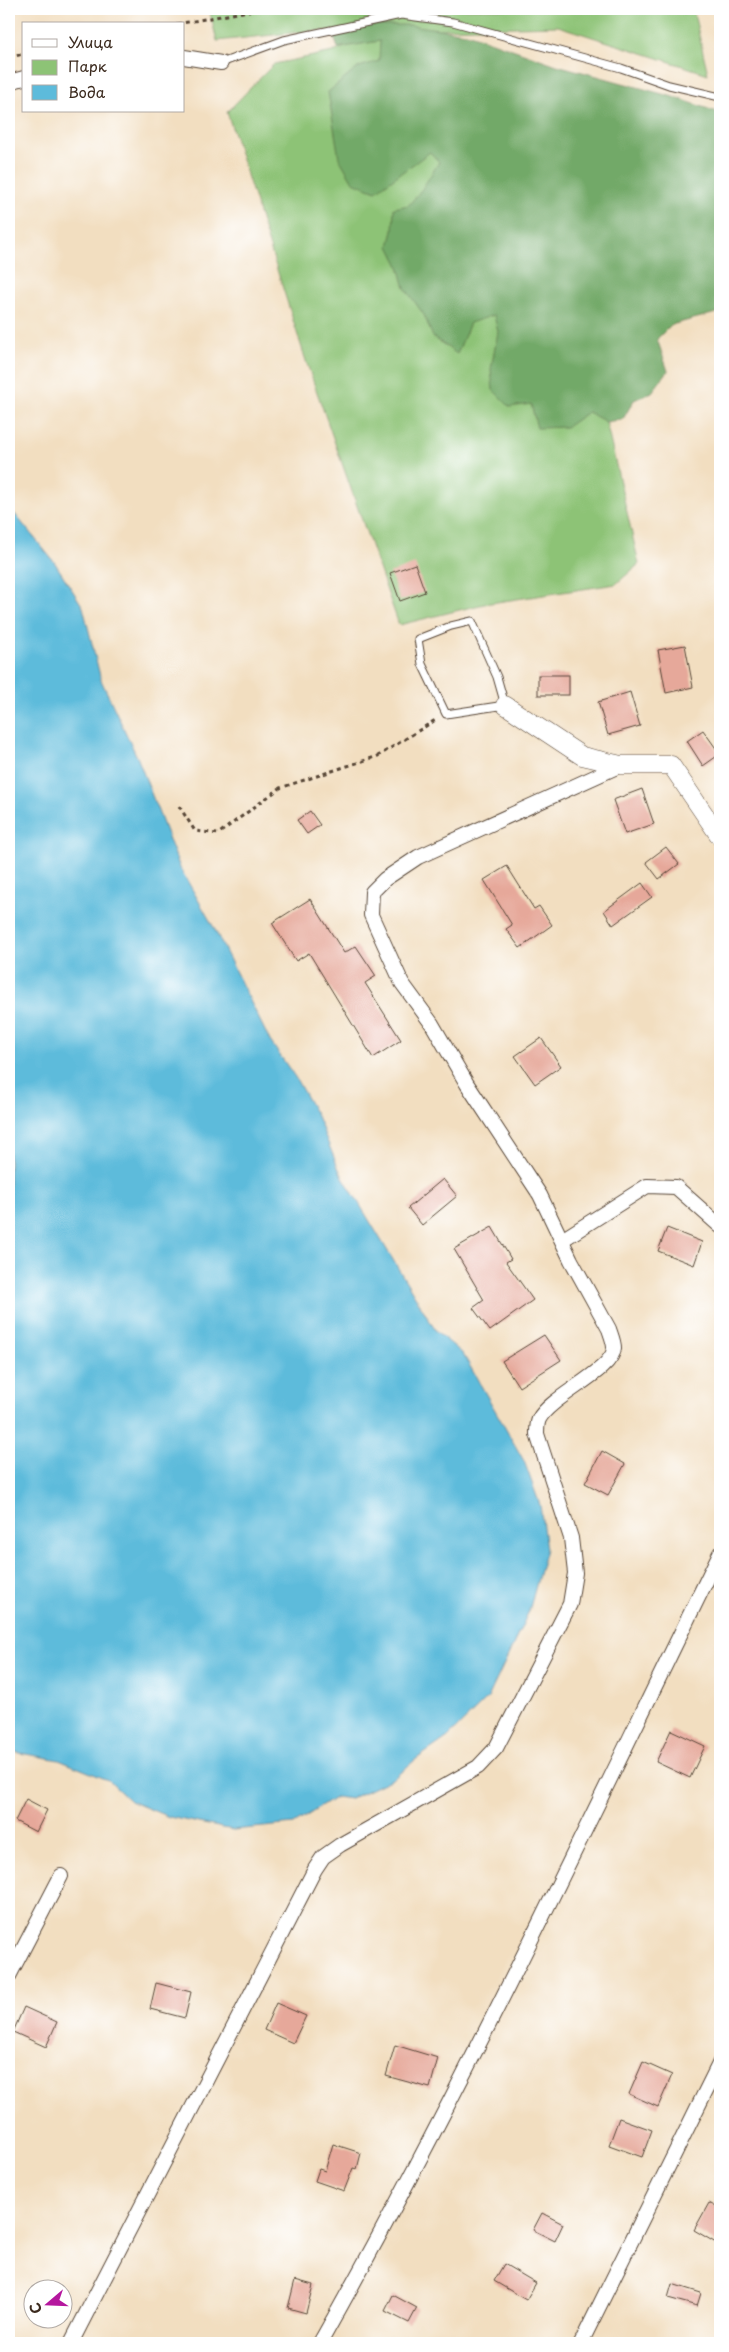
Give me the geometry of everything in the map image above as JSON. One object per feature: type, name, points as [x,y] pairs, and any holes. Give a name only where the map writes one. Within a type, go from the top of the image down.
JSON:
[{"type":"street","points":[[185,57],[220,63]]},
{"type":"street","points":[[9,82],[22,79]]},
{"type":"street","points":[[505,704],[582,756],[621,765],[671,765],[720,837]]},
{"type":"street","points":[[71,2343],[315,1869],[323,1857],[340,1845],[478,1767],[496,1748],[570,1604],[575,1573],[571,1538],[537,1434],[538,1421],[546,1409],[608,1362],[614,1349],[609,1329],[540,1195],[467,1084],[432,1024],[402,983],[370,915],[372,892],[385,879],[418,857],[621,765]]},
{"type":"street","points":[[562,1240],[647,1186],[676,1187],[720,1226]]},
{"type":"street","points":[[320,2343],[382,2233],[457,2087],[720,1553]]},
{"type":"street","points":[[9,1976],[61,1876]]},
{"type":"street","points":[[581,2343],[720,2062]]},
{"type":"lane","points":[[220,63],[284,40],[401,15],[452,22],[580,59],[621,68],[670,85],[720,97]]},
{"type":"lane","points":[[472,621],[497,677],[505,704],[446,714],[422,664],[418,639],[451,626],[472,621]]},
{"type":"path","points":[[185,23],[254,10],[275,9]]},
{"type":"path","points":[[9,57],[22,54]]},
{"type":"path","points":[[179,806],[195,831],[218,834],[280,788],[378,756],[446,714]]},
{"type":"green space","points":[[209,9],[693,9],[708,74],[558,26],[399,30],[606,422],[639,564],[616,584],[484,604],[399,625],[306,361],[227,112],[274,64],[333,52],[386,30],[311,31],[217,41]]},
{"type":"green space","points":[[356,25],[410,25],[467,33],[557,65],[677,98],[720,113],[720,312],[671,325],[657,339],[668,371],[652,392],[634,400],[623,419],[606,422],[588,412],[566,427],[537,428],[531,404],[510,407],[493,390],[491,369],[498,332],[494,315],[470,323],[457,354],[433,337],[424,315],[405,288],[399,266],[389,246],[393,231],[394,208],[409,205],[422,189],[439,162],[430,152],[376,191],[353,182],[339,158],[328,92],[359,67],[379,61],[380,41],[338,48],[334,37]]},
{"type":"water","points":[[9,507],[55,563],[83,607],[101,680],[138,759],[180,868],[213,926],[270,1041],[295,1077],[317,1116],[340,1172],[436,1331],[463,1354],[524,1461],[540,1505],[546,1549],[529,1611],[488,1698],[448,1737],[415,1760],[394,1778],[350,1799],[336,1797],[294,1824],[233,1830],[169,1817],[130,1801],[108,1780],[59,1760],[9,1751]]},
{"type":"building","points":[[415,564],[425,592],[400,601],[390,573]]},
{"type":"building","points":[[685,645],[693,687],[666,693],[658,650]]},
{"type":"building","points":[[538,675],[569,675],[569,695],[538,695]]},
{"type":"building","points":[[630,692],[640,726],[608,735],[598,702]]},
{"type":"building","points":[[703,730],[720,754],[703,766],[687,741]]},
{"type":"building","points":[[642,789],[654,824],[625,834],[613,800]]},
{"type":"building","points":[[310,811],[320,825],[307,834],[297,820]]},
{"type":"building","points":[[666,847],[679,864],[659,879],[646,862]]},
{"type":"building","points":[[507,866],[534,909],[539,906],[552,925],[520,948],[506,929],[512,925],[484,880]]},
{"type":"building","points":[[642,883],[652,897],[613,925],[604,911]]},
{"type":"building","points":[[310,899],[344,953],[356,946],[376,976],[365,983],[401,1040],[373,1058],[309,953],[296,961],[272,923]]},
{"type":"building","points":[[541,1038],[561,1066],[535,1084],[515,1056]]},
{"type":"building","points":[[443,1179],[457,1196],[422,1225],[408,1208]]},
{"type":"building","points":[[492,1227],[511,1259],[506,1262],[533,1300],[490,1331],[473,1308],[484,1300],[454,1249]]},
{"type":"building","points":[[667,1228],[702,1242],[694,1265],[658,1251]]},
{"type":"building","points":[[544,1335],[561,1360],[519,1387],[502,1361]]},
{"type":"building","points":[[602,1451],[625,1464],[608,1495],[585,1483]]},
{"type":"building","points":[[671,1730],[705,1746],[690,1778],[656,1762]]},
{"type":"building","points":[[26,1799],[47,1810],[36,1832],[15,1821]]},
{"type":"building","points":[[156,1983],[191,1992],[185,2018],[150,2009]]},
{"type":"building","points":[[276,2003],[306,2016],[293,2043],[264,2030]]},
{"type":"building","points":[[24,2007],[57,2022],[46,2047],[13,2032]]},
{"type":"building","points":[[395,2045],[438,2058],[430,2088],[386,2076]]},
{"type":"building","points":[[643,2062],[672,2075],[658,2107],[629,2094]]},
{"type":"building","points":[[619,2118],[652,2130],[642,2157],[609,2145]]},
{"type":"building","points":[[333,2144],[361,2153],[357,2169],[353,2168],[344,2191],[315,2181],[319,2169],[325,2171]]},
{"type":"building","points":[[709,2203],[720,2209],[720,2235],[716,2243],[694,2230]]},
{"type":"building","points":[[542,2213],[563,2224],[555,2241],[533,2230]]},
{"type":"building","points":[[504,2264],[536,2283],[526,2300],[494,2281]]},
{"type":"building","points":[[295,2280],[313,2285],[306,2313],[288,2308]]},
{"type":"building","points":[[672,2284],[701,2293],[697,2306],[668,2298]]},
{"type":"building","points":[[393,2295],[417,2308],[409,2323],[385,2311]]}]
